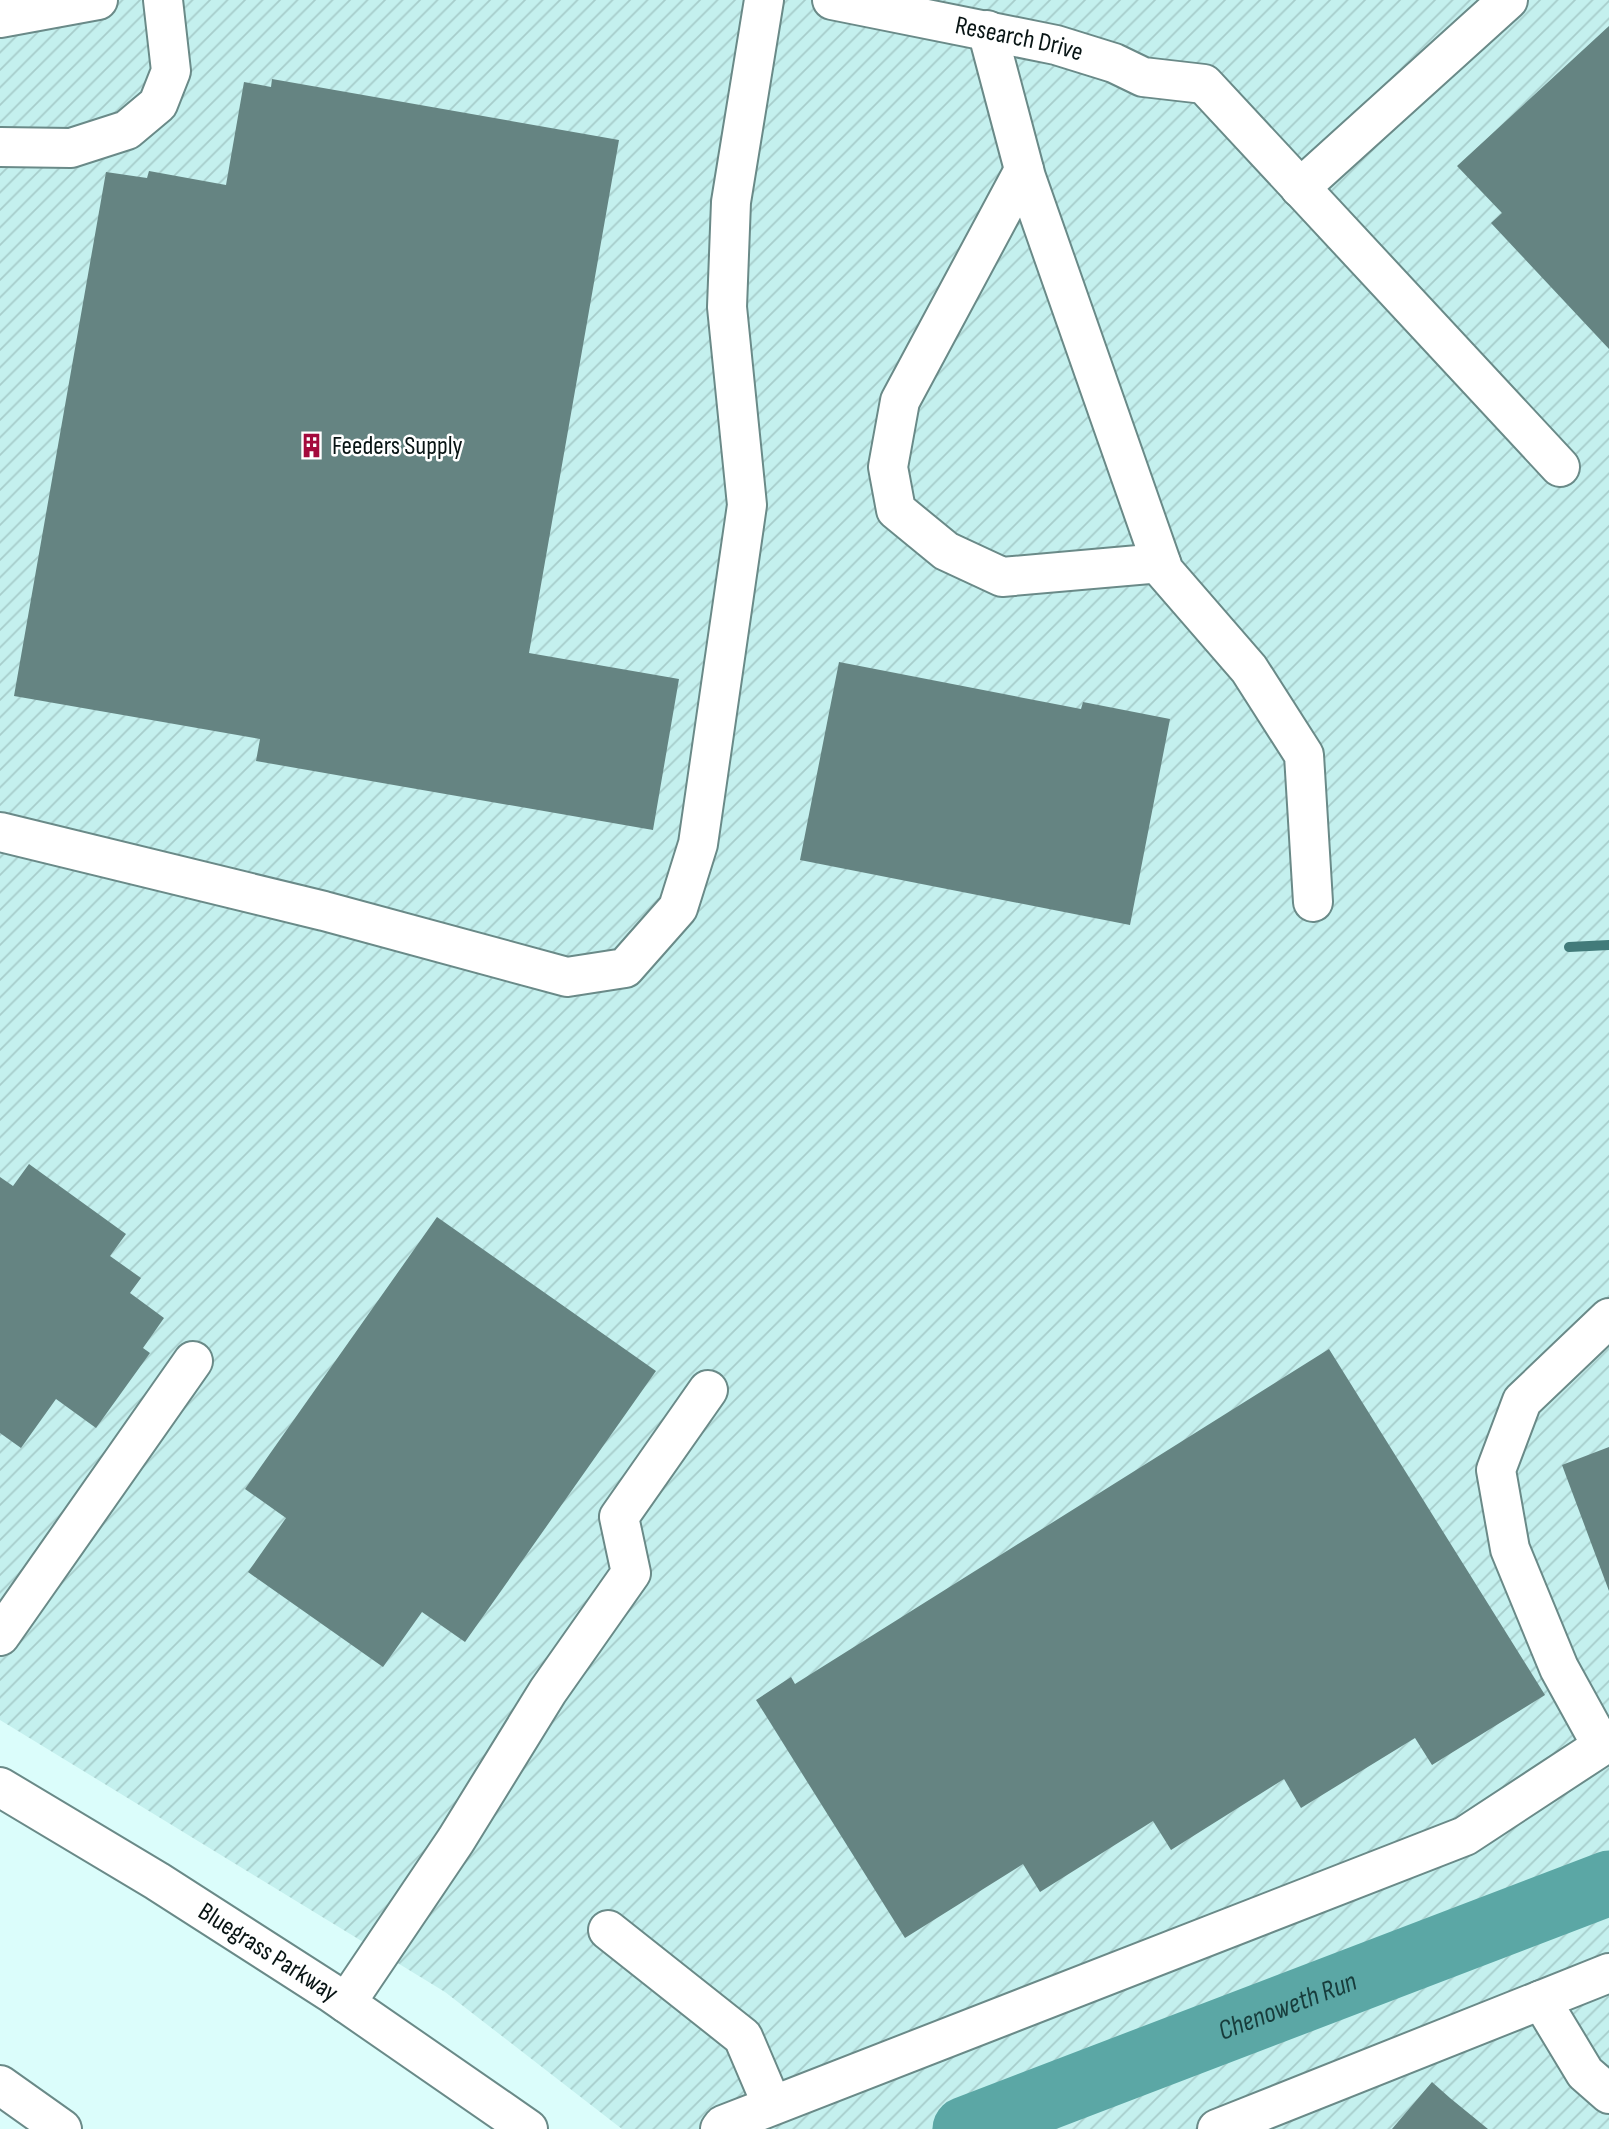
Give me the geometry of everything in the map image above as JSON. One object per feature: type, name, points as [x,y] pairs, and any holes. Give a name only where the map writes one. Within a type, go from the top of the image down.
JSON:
[{"type":"main road","points":[[0,18],[98,0]]},
{"type":"main road","points":[[0,147],[71,148],[127,130],[158,104],[171,71],[163,0]]},
{"type":"main road","points":[[0,832],[324,911],[567,977],[625,968],[678,908],[698,844],[747,505],[727,307],[731,202],[764,0]]},
{"type":"main road","name":"Research Drive","points":[[832,0],[912,7],[987,30],[1056,45],[1114,64],[1143,77],[1205,84],[1300,188]]},
{"type":"main road","points":[[1508,0],[1300,188],[1560,467]]},
{"type":"main road","points":[[987,30],[1024,170],[1164,571],[1249,669],[1304,755],[1313,902]]},
{"type":"main road","points":[[1024,170],[900,401],[888,467],[896,510],[946,551],[1002,577],[1161,563]]},
{"type":"main road","points":[[720,2129],[723,2124],[1465,1836],[1602,1746],[1559,1668],[1510,1549],[1496,1470],[1522,1401],[1609,1318]]},
{"type":"main road","points":[[0,1636],[193,1361]]},
{"type":"main road","points":[[346,2003],[456,1840],[548,1691],[631,1573],[619,1517],[708,1390]]},
{"type":"main road","name":"Bluegrass Parkway","points":[[0,1787],[158,1881],[346,2003],[528,2129]]},
{"type":"main road","points":[[608,1930],[743,2037],[772,2105]]},
{"type":"main road","points":[[1217,2129],[1609,1973]]},
{"type":"main road","points":[[1541,2000],[1585,2073],[1609,2094]]},
{"type":"main road","points":[[0,2085],[62,2129]]},
{"type":"shaded area","points":[[0,0],[1609,0],[1609,2129],[622,2129],[445,1992],[0,1720]]},
{"type":"building","points":[[1609,26],[1609,349],[1491,223],[1502,213],[1457,166]]},
{"type":"building","name":"Feeders Supply","points":[[272,79],[619,140],[529,653],[679,679],[653,830],[256,761],[260,739],[14,696],[106,172],[147,178],[149,171],[226,185],[244,82],[271,87]]},
{"type":"building","points":[[839,662],[1081,709],[1083,702],[1170,719],[1130,925],[800,860]]},
{"type":"building","points":[[29,1164],[126,1234],[110,1256],[141,1278],[130,1293],[164,1318],[143,1348],[150,1353],[96,1428],[56,1399],[21,1448],[0,1433],[0,1177],[13,1186]]},
{"type":"building","points":[[437,1217],[656,1371],[465,1642],[422,1612],[383,1667],[248,1572],[286,1518],[245,1489]]},
{"type":"building","points":[[1329,1349],[1545,1695],[1432,1765],[1415,1738],[1301,1808],[1284,1779],[1171,1850],[1153,1821],[1040,1892],[1023,1864],[905,1938],[756,1700],[791,1677],[795,1684]]},
{"type":"building","points":[[1609,1447],[1609,1591],[1562,1465]]},
{"type":"building","points":[[1432,2082],[1450,2098],[1488,2129],[1392,2129]]},
{"type":"waterway","points":[[1569,947],[1609,945]]},
{"type":"waterway","name":"Chenoweth Run","points":[[965,2129],[1609,1883]]},
{"type":"place","name":"Feeders Supply","points":[[312,446]]}]
